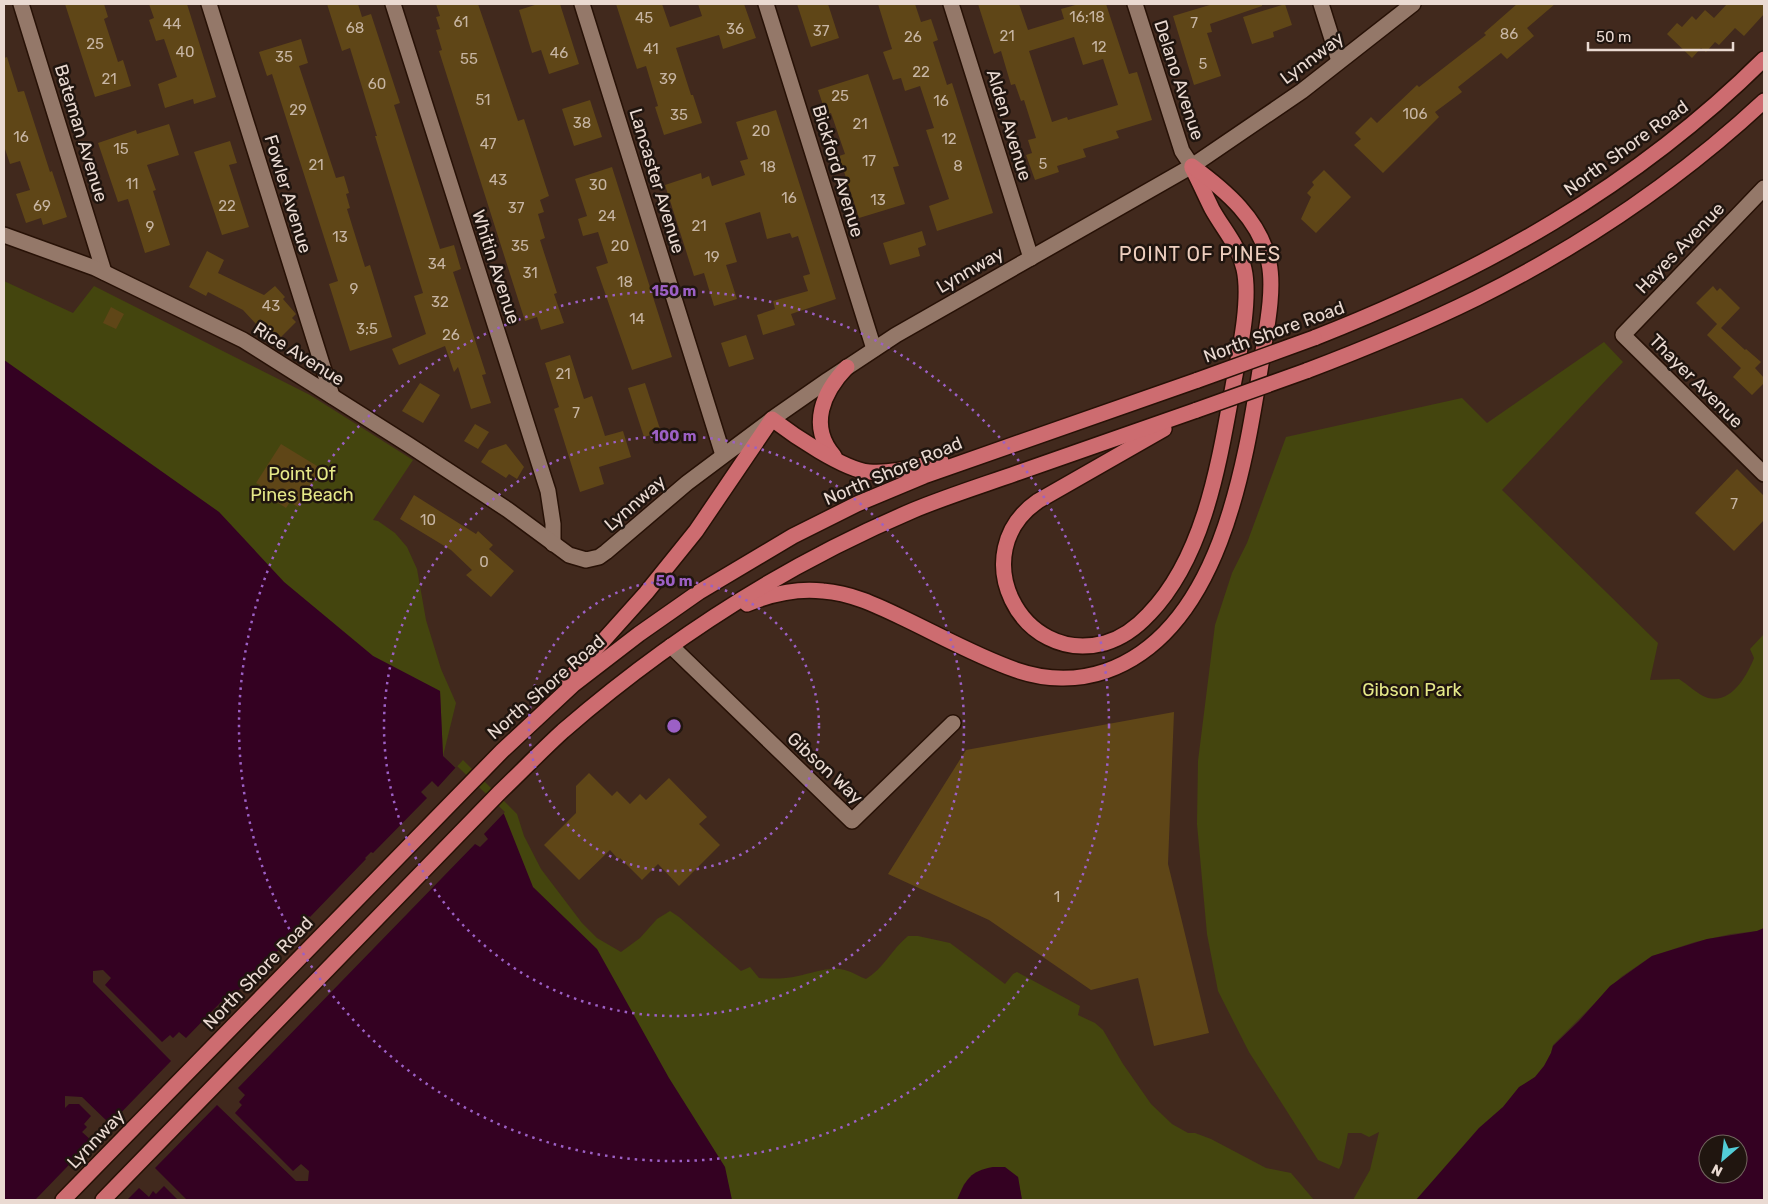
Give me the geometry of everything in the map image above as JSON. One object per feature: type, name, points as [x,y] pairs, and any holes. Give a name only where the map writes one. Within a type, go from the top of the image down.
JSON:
[{"type":"highway","name":"North Shore Road","points":[[157,1104],[520,733],[574,684],[678,606],[762,553],[824,520],[889,490],[992,451],[1314,338],[1380,312],[1443,283],[1506,251],[1624,176],[1681,134],[1736,87],[1764,59]]},
{"type":"highway","points":[[102,1200],[499,793],[574,722],[615,688],[700,626],[753,592],[822,553],[916,509],[1306,371],[1444,314],[1548,259],[1601,227],[1660,186],[1717,142],[1764,101]]},
{"type":"highway","points":[[1192,166],[1212,209],[1237,249],[1246,279],[1244,316],[1226,425],[1215,476],[1200,524],[1187,558],[1169,590],[1145,618],[1122,636],[1105,643],[1078,645],[1060,642],[1035,629],[1023,618],[1013,604],[1003,575],[1006,545],[1018,518],[1038,501],[1197,410]]},
{"type":"highway","points":[[700,626],[738,608],[776,594],[812,590],[834,592],[871,603],[1017,670],[1056,678],[1090,676],[1123,664],[1143,651],[1162,635],[1189,604],[1202,581],[1214,555],[1231,507],[1248,441],[1269,305],[1269,263],[1256,230],[1226,192],[1192,166]]},
{"type":"highway","points":[[843,463],[832,453],[824,441],[820,420],[823,405],[831,386],[847,367]]},
{"type":"highway","points":[[520,733],[646,593],[688,542],[772,419],[795,436],[843,463],[869,472],[892,471],[992,451]]},
{"type":"highway","name":"Lynnway","points":[[63,1200],[157,1104]]},
{"type":"street","name":"Bateman Avenue","points":[[22,4],[104,272]]},
{"type":"street","name":"Fowler Avenue","points":[[209,4],[332,396]]},
{"type":"street","name":"Whitin Avenue","points":[[392,4],[548,491],[553,524],[552,544]]},
{"type":"street","name":"Lancaster Avenue","points":[[582,4],[723,455]]},
{"type":"street","name":"Bickford Avenue","points":[[766,4],[874,349]]},
{"type":"street","name":"Alden Avenue","points":[[951,4],[1031,258]]},
{"type":"street","name":"Delano Avenue","points":[[1135,4],[1182,151],[1192,166]]},
{"type":"street","points":[[1321,4],[1339,61]]},
{"type":"street","name":"Lynnway","points":[[552,544],[578,559],[586,560],[599,557],[723,455],[847,367],[943,308],[1192,166],[1302,91],[1413,4]]},
{"type":"street","name":"Hayes Avenue","points":[[1623,335],[1764,188]]},
{"type":"street","name":"Rice Avenue","points":[[4,235],[95,268],[243,340],[508,510],[552,544]]},
{"type":"street","name":"Thayer Avenue","points":[[1623,335],[1764,474]]},
{"type":"street","name":"Gibson Way","points":[[672,646],[852,821],[953,723]]},
{"type":"green space","name":"Point Of Pines Beach","points":[[4,281],[73,313],[94,286],[310,395],[413,460],[373,520],[378,521],[395,533],[407,547],[417,569],[426,620],[441,669],[456,703],[443,756],[440,691],[373,656],[284,582],[219,512],[4,360]]},
{"type":"green space","name":"Gibson Park","points":[[1604,342],[1623,362],[1502,490],[1658,643],[1650,680],[1679,679],[1705,697],[1716,699],[1724,697],[1737,687],[1747,673],[1754,658],[1750,649],[1764,634],[1764,928],[1757,931],[1731,934],[1695,942],[1652,956],[1621,977],[1553,1045],[1544,1066],[1535,1077],[1519,1088],[1503,1107],[1479,1128],[1416,1200],[1353,1200],[1370,1170],[1379,1132],[1369,1137],[1361,1133],[1348,1133],[1339,1169],[1318,1160],[1249,1052],[1218,991],[1207,934],[1197,824],[1198,761],[1215,625],[1232,573],[1247,543],[1286,437],[1462,398],[1487,423]]},
{"type":"green space","points":[[463,760],[517,814],[524,836],[541,869],[582,923],[597,938],[621,952],[640,938],[657,919],[670,911],[741,971],[750,967],[759,978],[788,978],[823,970],[842,969],[866,979],[877,970],[908,936],[918,936],[950,943],[1005,984],[1017,972],[1080,1006],[1078,1015],[1095,1023],[1103,1030],[1123,1064],[1151,1104],[1172,1124],[1188,1133],[1195,1133],[1211,1139],[1266,1168],[1291,1173],[1314,1200],[1022,1200],[1018,1177],[1004,1167],[993,1167],[964,1184],[957,1200],[680,1200],[441,784]]},
{"type":"shaded area","points":[[4,360],[219,512],[284,582],[373,656],[440,691],[443,756],[504,814],[533,887],[597,949],[669,1078],[725,1167],[732,1200],[4,1200]]},
{"type":"shaded area","points":[[1764,928],[1764,1200],[1416,1200],[1479,1128],[1503,1107],[1519,1087],[1535,1077],[1544,1066],[1553,1046],[1579,1021],[1610,986],[1652,956],[1707,939],[1757,931]]},
{"type":"shaded area","points":[[993,1167],[1005,1167],[1018,1177],[1022,1200],[957,1200],[966,1181],[970,1177],[979,1171]]},
{"type":"pier","points":[[457,766],[505,812],[484,834],[488,839],[480,847],[475,844],[238,1088],[245,1095],[239,1102],[242,1105],[235,1113],[293,1171],[301,1164],[309,1171],[308,1181],[296,1181],[217,1105],[155,1168],[187,1200],[178,1200],[164,1186],[156,1194],[153,1191],[149,1197],[139,1188],[127,1200],[32,1200],[36,1199],[92,1141],[82,1132],[87,1127],[84,1124],[91,1116],[79,1104],[69,1104],[65,1108],[65,1096],[82,1097],[110,1124],[171,1061],[93,982],[93,971],[103,970],[111,978],[105,985],[162,1042],[170,1035],[173,1038],[179,1032],[186,1038],[221,1002],[227,1002],[243,986],[242,984],[249,980],[305,923],[304,921],[310,917],[365,858],[371,852],[373,853],[427,798],[421,792],[432,781],[438,787]]},
{"type":"building","points":[[65,4],[104,4],[108,17],[104,19],[118,62],[123,60],[131,86],[95,97]]},
{"type":"building","points":[[149,4],[187,4],[216,97],[194,104],[193,99],[165,108],[158,84],[177,77],[164,39],[156,41],[149,20],[154,18]]},
{"type":"building","points":[[327,4],[358,4],[362,17],[371,14],[400,103],[394,105],[440,249],[454,245],[461,269],[453,272],[486,374],[482,375],[491,403],[471,409],[458,367],[454,372],[445,346],[399,365],[392,349],[426,334],[414,296],[423,293],[350,48],[342,51]]},
{"type":"building","points":[[436,4],[478,4],[518,121],[524,119],[549,196],[540,200],[544,212],[538,214],[545,238],[540,240],[557,293],[554,294],[564,323],[541,330],[537,317],[525,321],[439,51],[442,50],[436,30],[440,29],[436,17],[440,16]]},
{"type":"building","points":[[538,4],[560,4],[579,64],[549,74],[541,50],[532,53],[519,10]]},
{"type":"building","points":[[616,4],[662,4],[670,27],[702,16],[698,4],[744,4],[756,38],[723,49],[719,35],[676,48],[702,123],[664,135],[655,107],[658,106],[646,66],[637,69]]},
{"type":"building","points":[[797,4],[828,4],[839,38],[811,47]]},
{"type":"building","points":[[878,4],[915,4],[921,22],[931,19],[938,40],[933,42],[947,85],[952,83],[993,213],[937,231],[929,206],[949,199],[926,130],[934,128],[920,86],[905,91],[901,78],[893,80],[883,52],[892,49]]},
{"type":"building","points":[[978,4],[1019,4],[1028,30],[1064,19],[1061,9],[1079,4],[1106,4],[1129,74],[1137,72],[1152,120],[1116,131],[1119,138],[1083,149],[1086,157],[1057,166],[1059,172],[1035,180],[1026,155],[1032,153],[1028,140],[1036,138],[1024,100],[1021,101],[1015,84],[1011,85],[1001,51],[994,54]],"holes":[[[1074,37],[1083,65],[1103,59],[1118,105],[1068,120],[1067,117],[1052,122],[1029,51]]]},
{"type":"building","points":[[1213,4],[1262,4],[1262,6],[1210,24],[1212,32],[1207,33],[1221,76],[1194,85],[1173,16]]},
{"type":"building","points":[[1285,4],[1292,25],[1273,32],[1274,37],[1252,44],[1243,17]]},
{"type":"building","points":[[1517,4],[1555,4],[1527,28],[1534,36],[1507,59],[1501,53],[1458,87],[1462,92],[1435,112],[1439,117],[1383,173],[1354,145],[1361,139],[1355,133],[1371,117],[1377,123],[1417,85],[1419,87],[1486,35],[1484,33]]},
{"type":"building","points":[[1727,4],[1764,4],[1764,14],[1744,36],[1735,28],[1719,45],[1715,42],[1706,52],[1701,48],[1692,58],[1667,34],[1677,23],[1682,27],[1692,16],[1696,20],[1705,10],[1714,18]]},
{"type":"building","points":[[301,39],[308,63],[299,66],[336,178],[344,176],[349,193],[346,194],[350,208],[347,209],[365,267],[370,265],[392,337],[350,351],[329,284],[338,281],[272,74],[267,76],[259,52]]},
{"type":"building","points":[[7,57],[18,92],[24,91],[50,172],[52,171],[67,217],[43,225],[41,218],[26,223],[16,194],[30,190],[20,161],[10,164],[4,146],[4,58]]},
{"type":"building","points":[[868,74],[899,166],[893,167],[905,204],[859,218],[839,156],[845,154],[831,113],[826,114],[818,90]]},
{"type":"building","points":[[590,100],[602,137],[574,146],[562,109]]},
{"type":"building","points":[[776,110],[836,299],[791,314],[795,325],[763,335],[757,315],[775,309],[773,301],[808,291],[803,276],[810,274],[798,236],[792,238],[790,233],[767,239],[760,212],[725,223],[737,262],[726,265],[737,299],[714,306],[704,273],[694,276],[665,185],[701,173],[702,179],[709,176],[712,186],[745,175],[740,161],[748,159],[736,122]]},
{"type":"building","points":[[169,124],[179,155],[147,165],[156,190],[153,191],[170,245],[145,253],[128,199],[118,202],[98,143],[136,130],[137,134]]},
{"type":"building","points":[[230,141],[237,163],[229,165],[249,227],[222,235],[194,152]]},
{"type":"building","points":[[612,167],[672,357],[632,370],[596,267],[608,263],[598,232],[583,236],[578,219],[587,216],[575,179]]},
{"type":"building","points":[[1324,170],[1351,197],[1316,233],[1301,219],[1311,197],[1307,193],[1314,185],[1312,182]]},
{"type":"building","points":[[922,231],[926,245],[918,248],[920,256],[890,265],[883,243]]},
{"type":"building","points":[[207,251],[224,260],[218,273],[264,295],[275,286],[296,314],[292,318],[296,322],[281,337],[276,332],[269,338],[243,310],[208,292],[206,296],[189,287]]},
{"type":"building","points":[[1713,286],[1717,291],[1720,288],[1740,308],[1721,328],[1761,362],[1755,368],[1764,378],[1764,383],[1752,395],[1733,377],[1741,368],[1707,335],[1717,324],[1696,303]]},
{"type":"building","points":[[111,307],[124,314],[116,329],[103,323]]},
{"type":"building","points":[[746,335],[754,359],[729,367],[721,343]]},
{"type":"building","points":[[570,355],[584,399],[592,396],[605,436],[623,431],[631,457],[599,467],[604,484],[580,492],[554,409],[559,407],[545,363]]},
{"type":"building","points":[[420,383],[440,395],[423,423],[402,411]]},
{"type":"building","points":[[645,383],[661,432],[644,437],[628,388]]},
{"type":"building","points":[[475,424],[489,432],[478,449],[464,441]]},
{"type":"building","points":[[281,444],[322,469],[298,507],[290,502],[286,508],[264,494],[267,489],[256,483]]},
{"type":"building","points":[[506,444],[524,467],[517,479],[509,474],[506,478],[481,462],[489,450]]},
{"type":"building","points":[[1737,469],[1764,496],[1764,520],[1734,551],[1695,513]]},
{"type":"building","points":[[414,495],[476,534],[478,531],[493,545],[489,549],[514,571],[491,597],[466,575],[472,570],[451,550],[400,519]]},
{"type":"building","points":[[1174,712],[1168,864],[1209,1033],[1154,1046],[1138,978],[1091,990],[989,920],[888,874],[966,750]]},
{"type":"building","points":[[589,773],[612,796],[617,791],[630,804],[640,794],[646,800],[669,778],[707,817],[699,824],[720,845],[679,886],[658,864],[642,880],[610,850],[579,880],[544,845],[576,813],[576,786]]},
{"type":"district","name":"POINT OF PINES","points":[[1200,254]]}]
